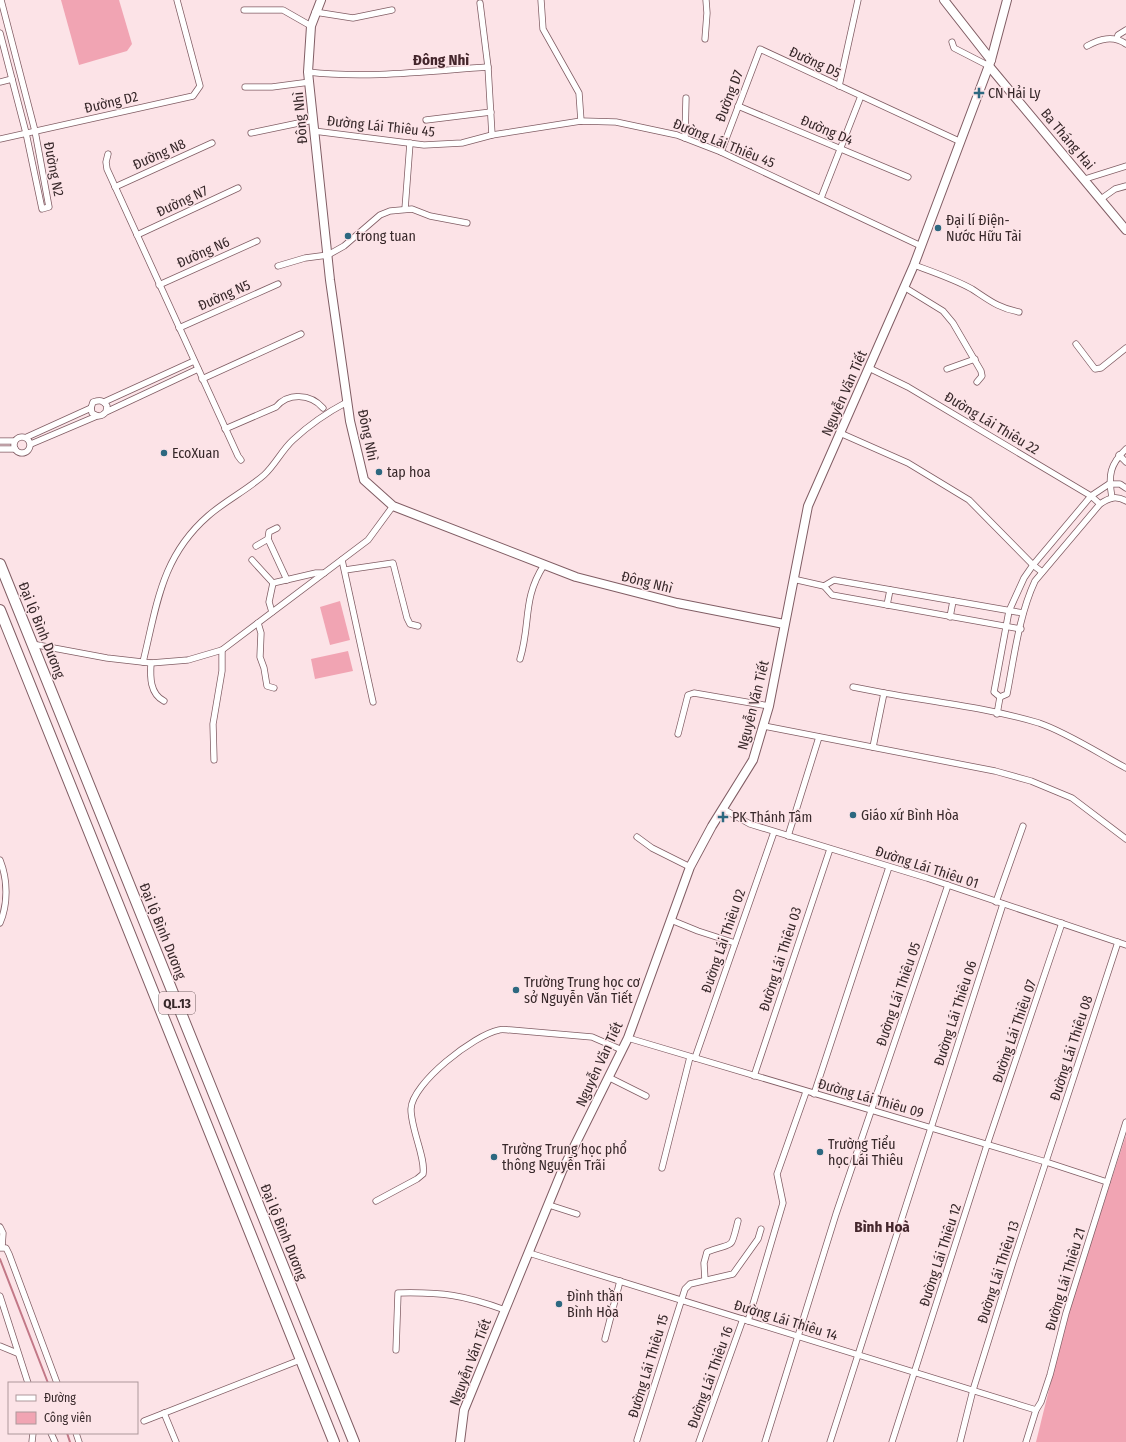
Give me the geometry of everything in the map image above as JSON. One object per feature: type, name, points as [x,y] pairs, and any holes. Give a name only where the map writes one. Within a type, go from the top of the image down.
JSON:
[{"type":"highway","name":"Đại lộ Bình Dương","points":[[0,564],[354,1442]]},
{"type":"highway","name":"QL.13","points":[[0,610],[248,1232],[334,1442]]},
{"type":"highway","points":[[248,1232],[266,1224]]},
{"type":"street","name":"Đường N2","points":[[0,33],[26,133],[42,209],[49,207],[35,131],[1,0]]},
{"type":"street","name":"Đường D2","points":[[0,139],[193,96],[200,86],[177,0]]},
{"type":"street","name":"Đông Nhì","points":[[321,0],[315,12],[311,26],[308,72],[320,190],[347,402],[364,480],[393,506],[576,577],[677,603],[784,624]]},
{"type":"street","points":[[541,0],[543,29],[579,93],[581,121]]},
{"type":"street","points":[[705,39],[707,13],[706,0]]},
{"type":"street","points":[[840,86],[858,0]]},
{"type":"street","name":"Ba Tháng Hai","points":[[944,0],[990,63],[1126,230]]},
{"type":"street","name":"Nguyễn Văn Tiết","points":[[460,1442],[464,1410],[572,1150],[628,1038],[690,867],[712,826],[752,760],[764,726],[769,706],[808,506],[914,265],[990,63],[1007,0]]},
{"type":"street","points":[[480,3],[488,67],[492,135]]},
{"type":"street","points":[[244,10],[283,10],[311,26]]},
{"type":"street","points":[[315,12],[353,18],[392,10]]},
{"type":"street","points":[[0,26],[7,23]]},
{"type":"street","points":[[1118,39],[1118,35],[1126,30]]},
{"type":"street","points":[[1087,46],[1098,40],[1118,39],[1126,44]]},
{"type":"street","points":[[952,42],[954,48],[964,55],[990,63]]},
{"type":"street","name":"Đường D5","points":[[760,49],[961,142]]},
{"type":"street","name":"Đường D7","points":[[721,152],[760,49]]},
{"type":"street","points":[[308,72],[329,74],[404,73],[488,67]]},
{"type":"street","points":[[0,82],[12,79]]},
{"type":"street","points":[[246,87],[272,87],[310,82]]},
{"type":"street","points":[[821,198],[861,96]]},
{"type":"street","points":[[685,138],[686,98]]},
{"type":"street","name":"Đường D4","points":[[738,106],[908,177]]},
{"type":"street","points":[[426,120],[491,112]]},
{"type":"street","points":[[251,133],[313,120]]},
{"type":"street","name":"Đường Lái Thiêu 45","points":[[314,131],[424,145],[462,143],[492,135],[581,121],[616,122],[685,138],[721,152],[921,246]]},
{"type":"street","name":"Đường N8","points":[[115,187],[212,143]]},
{"type":"street","points":[[405,209],[410,143]]},
{"type":"street","points":[[108,154],[106,169],[225,429],[241,460]]},
{"type":"street","points":[[1085,179],[1126,166]]},
{"type":"street","points":[[1101,199],[1115,189],[1126,186]]},
{"type":"street","name":"Đường N7","points":[[137,235],[238,188]]},
{"type":"street","points":[[278,266],[305,258],[328,255],[344,246],[380,215],[390,211],[412,209],[430,216],[467,223]]},
{"type":"street","name":"Đường N6","points":[[160,285],[257,241]]},
{"type":"street","points":[[914,265],[971,289],[987,301],[1005,309],[1019,312]]},
{"type":"street","name":"Đường N5","points":[[179,328],[278,284]]},
{"type":"street","points":[[904,287],[943,311],[953,323],[982,373],[977,382]]},
{"type":"street","points":[[202,379],[301,334]]},
{"type":"street","points":[[1076,344],[1095,369],[1101,368],[1126,348]]},
{"type":"street","points":[[947,369],[975,359]]},
{"type":"street","points":[[104,402],[194,361]]},
{"type":"street","name":"Đường Lái Thiêu 22","points":[[869,368],[908,387],[1091,496],[1100,504]]},
{"type":"street","points":[[0,449],[15,449],[18,452],[27,452],[31,444],[97,416],[102,416],[106,412],[198,369]]},
{"type":"street","points":[[225,429],[276,408],[280,402],[295,396],[305,396],[323,408]]},
{"type":"street","points":[[97,416],[92,413],[91,408],[93,402],[98,400],[104,402],[107,406],[106,412]]},
{"type":"street","points":[[143,662],[160,588],[174,558],[187,538],[210,514],[265,474],[293,440],[328,412],[347,402]]},
{"type":"street","points":[[0,441],[14,441],[22,436],[27,437],[91,408]]},
{"type":"street","points":[[840,433],[908,463],[968,500],[1033,565],[1042,572]]},
{"type":"street","points":[[27,437],[31,444]]},
{"type":"street","points":[[14,441],[15,449]]},
{"type":"street","points":[[1112,498],[1110,484],[1113,463],[1126,448]]},
{"type":"street","points":[[1119,455],[1126,462]]},
{"type":"street","points":[[1000,697],[994,692],[1009,611],[1020,586],[1033,565],[1091,496],[1110,484],[1120,484],[1126,488]]},
{"type":"street","points":[[1000,697],[1006,694],[1028,595],[1035,581],[1100,504],[1112,498],[1118,498],[1126,502]]},
{"type":"street","points":[[32,644],[108,658],[151,663],[188,660],[222,650],[368,540],[393,506]]},
{"type":"street","points":[[277,528],[269,532],[268,539],[287,580]]},
{"type":"street","points":[[256,546],[268,539]]},
{"type":"street","points":[[252,560],[272,583],[269,602],[272,612]]},
{"type":"street","points":[[342,560],[373,702]]},
{"type":"street","points":[[345,570],[393,563],[407,618],[410,624],[418,626]]},
{"type":"street","points":[[520,659],[526,633],[529,597],[535,580],[544,565]]},
{"type":"street","points":[[272,583],[316,572],[324,573]]},
{"type":"street","points":[[793,579],[824,586],[832,595],[1021,629]]},
{"type":"street","points":[[824,586],[834,580],[1024,613]]},
{"type":"street","points":[[887,605],[890,590]]},
{"type":"street","points":[[950,617],[953,601]]},
{"type":"street","points":[[258,623],[261,633],[260,657],[264,668],[267,686],[274,688]]},
{"type":"street","points":[[214,760],[213,724],[222,671],[222,650]]},
{"type":"street","points":[[151,663],[150,674],[154,691],[160,699],[164,701]]},
{"type":"street","points":[[853,687],[997,714],[1040,724],[1083,744],[1126,768]]},
{"type":"street","points":[[678,734],[685,702],[688,695],[694,692],[769,706]]},
{"type":"street","points":[[873,748],[884,693]]},
{"type":"street","points":[[997,714],[1000,697]]},
{"type":"street","points":[[764,726],[995,771],[1031,781],[1072,798],[1126,839]]},
{"type":"street","points":[[788,836],[820,738]]},
{"type":"street","name":"Đường Lái Thiêu 01","points":[[723,809],[750,824],[948,885],[1126,945]]},
{"type":"street","points":[[996,902],[1023,826]]},
{"type":"street","name":"Đường Lái Thiêu 02","points":[[662,1168],[692,1058],[736,942],[774,832]]},
{"type":"street","points":[[637,837],[652,848],[690,867]]},
{"type":"street","name":"Đường Lái Thiêu 03","points":[[754,1076],[830,849]]},
{"type":"street","points":[[0,860],[5,872],[6,910],[0,923]]},
{"type":"street","points":[[814,1094],[889,867]]},
{"type":"street","name":"Đường Lái Thiêu 05","points":[[765,1442],[836,1214],[948,885]]},
{"type":"street","name":"Đường Lái Thiêu 06","points":[[830,1442],[1003,904]]},
{"type":"street","points":[[671,920],[698,931],[736,942]]},
{"type":"street","name":"Đường Lái Thiêu 07","points":[[987,1145],[1062,923]]},
{"type":"street","name":"Đường Lái Thiêu 08","points":[[1046,1162],[1118,942]]},
{"type":"street","points":[[376,1201],[417,1179],[423,1174],[423,1163],[412,1123],[411,1106],[429,1077],[443,1062],[474,1042],[499,1030],[511,1030],[592,1037],[622,1050]]},
{"type":"street","name":"Đường Lái Thiêu 09","points":[[628,1038],[871,1112],[1046,1162],[1107,1182]]},
{"type":"street","points":[[608,1076],[646,1096]]},
{"type":"street","name":"Đường Lái Thiêu 16","points":[[699,1442],[746,1320],[783,1203],[777,1174],[806,1092]]},
{"type":"street","name":"Đường Lái Thiêu 21","points":[[1026,1442],[1036,1410],[1041,1402],[1050,1375],[1066,1313],[1126,1122]]},
{"type":"street","name":"Đường Lái Thiêu 12","points":[[892,1442],[987,1145]]},
{"type":"street","name":"Đường Lái Thiêu 13","points":[[960,1442],[973,1390],[1046,1162]]},
{"type":"street","points":[[549,1205],[578,1214]]},
{"type":"street","points":[[704,1280],[704,1263],[708,1252],[726,1248],[731,1244],[734,1240],[738,1221]]},
{"type":"street","points":[[0,1227],[3,1233],[1,1247],[6,1248],[9,1254],[57,1382]]},
{"type":"street","name":"Đường Lái Thiêu 15","points":[[637,1440],[685,1289],[690,1284],[729,1276],[736,1271],[741,1260],[758,1239],[761,1228]]},
{"type":"street","name":"Đường Lái Thiêu 14","points":[[529,1253],[1036,1410]]},
{"type":"street","points":[[605,1339],[620,1281]]},
{"type":"street","points":[[396,1350],[398,1293],[438,1292],[464,1296],[505,1310]]},
{"type":"street","points":[[0,1296],[10,1324],[17,1353],[28,1382]]},
{"type":"street","points":[[0,1346],[17,1353]]},
{"type":"street","points":[[144,1421],[300,1360]]},
{"type":"street","points":[[164,1413],[176,1442]]},
{"type":"green space","points":[[61,0],[119,0],[132,44],[127,51],[79,65]]},
{"type":"green space","points":[[340,601],[350,640],[330,645],[320,607]]},
{"type":"green space","points":[[348,651],[353,671],[315,679],[311,659]]},
{"type":"green space","points":[[1126,1135],[1126,1442],[1036,1442],[1068,1313]]},
{"type":"waterway","points":[[0,1259],[48,1382]]},
{"type":"waterway","points":[[67,1434],[70,1442]]},
{"type":"place","name":"CN Hải Ly","points":[[979,93]]},
{"type":"place","name":"Đại lí Điện- Nước Hữu Tài","points":[[938,228]]},
{"type":"place","name":"trong tuan","points":[[348,236]]},
{"type":"place","name":"EcoXuan","points":[[164,453]]},
{"type":"place","name":"tap hoa","points":[[379,472]]},
{"type":"place","name":"Giáo xứ Bình Hòa","points":[[853,815]]},
{"type":"place","name":"PK Thánh Tâm","points":[[723,817]]},
{"type":"place","name":"Trường Trung học cơ sở Nguyễn Văn Tiết","points":[[516,990]]},
{"type":"place","name":"Trường Tiểu học Lái Thiêu","points":[[820,1152]]},
{"type":"place","name":"Trường Trung học phổ thông Nguyễn Trãi","points":[[494,1157]]},
{"type":"place","name":"Đình thần Bình Hòa","points":[[559,1304]]},
{"type":"district","name":"Đông Nhì","points":[[441,60]]},
{"type":"district","name":"Bình Hoà","points":[[882,1227]]}]
